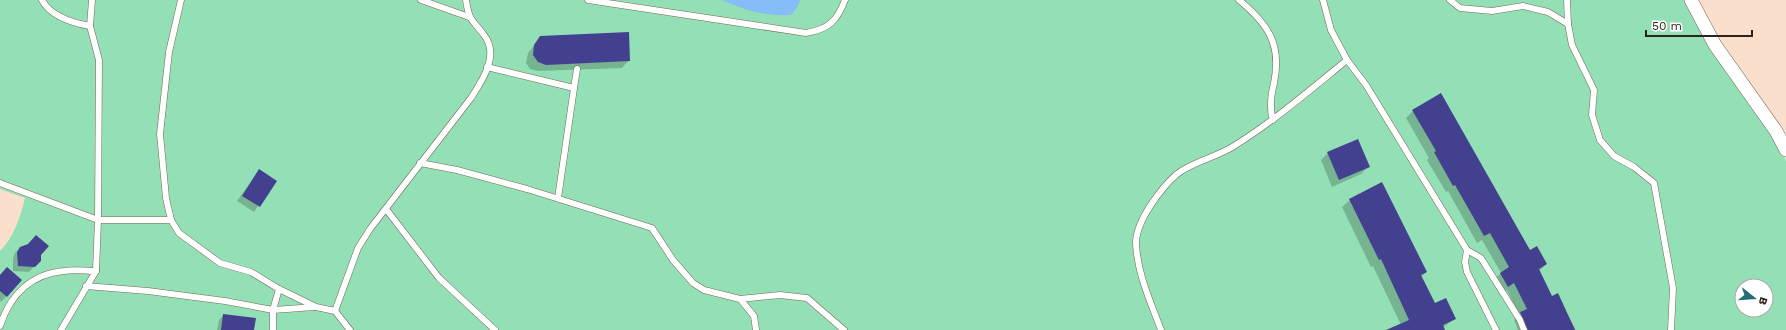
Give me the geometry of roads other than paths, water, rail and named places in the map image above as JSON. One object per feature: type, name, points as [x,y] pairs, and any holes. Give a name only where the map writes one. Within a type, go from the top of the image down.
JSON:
[{"type":"street","points":[[1691,0],[1715,45],[1776,131],[1786,150]]},
{"type":"lane","points":[[42,0],[59,16],[79,24],[90,26]]},
{"type":"lane","points":[[61,330],[96,271],[98,220],[99,60],[90,26],[92,0]]},
{"type":"lane","points":[[181,0],[169,52],[160,134],[166,198],[171,220],[179,233],[220,263],[251,272],[279,289],[316,307],[335,311],[350,330]]},
{"type":"lane","points":[[335,311],[358,248],[370,229],[470,98],[483,79],[490,61],[490,48],[486,36],[469,17],[421,0]]},
{"type":"lane","points":[[466,0],[469,17]]},
{"type":"lane","points":[[588,0],[806,33],[827,27],[835,20],[845,0]]},
{"type":"lane","points":[[1238,0],[1254,14],[1271,36],[1275,47],[1277,57],[1276,72],[1270,113],[1273,120]]},
{"type":"lane","points":[[1322,0],[1331,30],[1347,60],[1366,85],[1467,250],[1481,258],[1520,320],[1524,330]]},
{"type":"lane","points":[[1450,0],[1460,8],[1492,10],[1523,6],[1548,12],[1568,24]]},
{"type":"lane","points":[[1567,0],[1568,24],[1572,46],[1594,90],[1592,115],[1600,140],[1614,156],[1634,167],[1654,183],[1673,288],[1671,330]]},
{"type":"lane","points":[[1161,330],[1145,288],[1136,242],[1147,212],[1157,196],[1178,174],[1228,150],[1273,120],[1347,60]]},
{"type":"lane","points":[[488,67],[574,88]]},
{"type":"lane","points":[[558,198],[577,69]]},
{"type":"lane","points":[[420,163],[457,170],[558,198],[652,228],[673,260],[693,283],[704,290],[740,299],[780,295],[807,298],[844,330]]},
{"type":"lane","points":[[0,183],[98,220],[171,220]]},
{"type":"lane","points":[[386,209],[439,278],[495,330]]},
{"type":"lane","points":[[1467,250],[1465,262],[1467,272],[1496,330]]},
{"type":"lane","points":[[0,326],[16,294],[35,278],[64,270],[96,271]]},
{"type":"lane","points":[[86,286],[148,291],[225,301],[273,310],[316,307]]},
{"type":"lane","points":[[273,330],[273,310],[279,289]]},
{"type":"lane","points":[[740,299],[754,316],[756,330]]},
{"type":"water","points":[[722,0],[800,0],[798,6],[791,15],[773,15],[739,7]]}]
